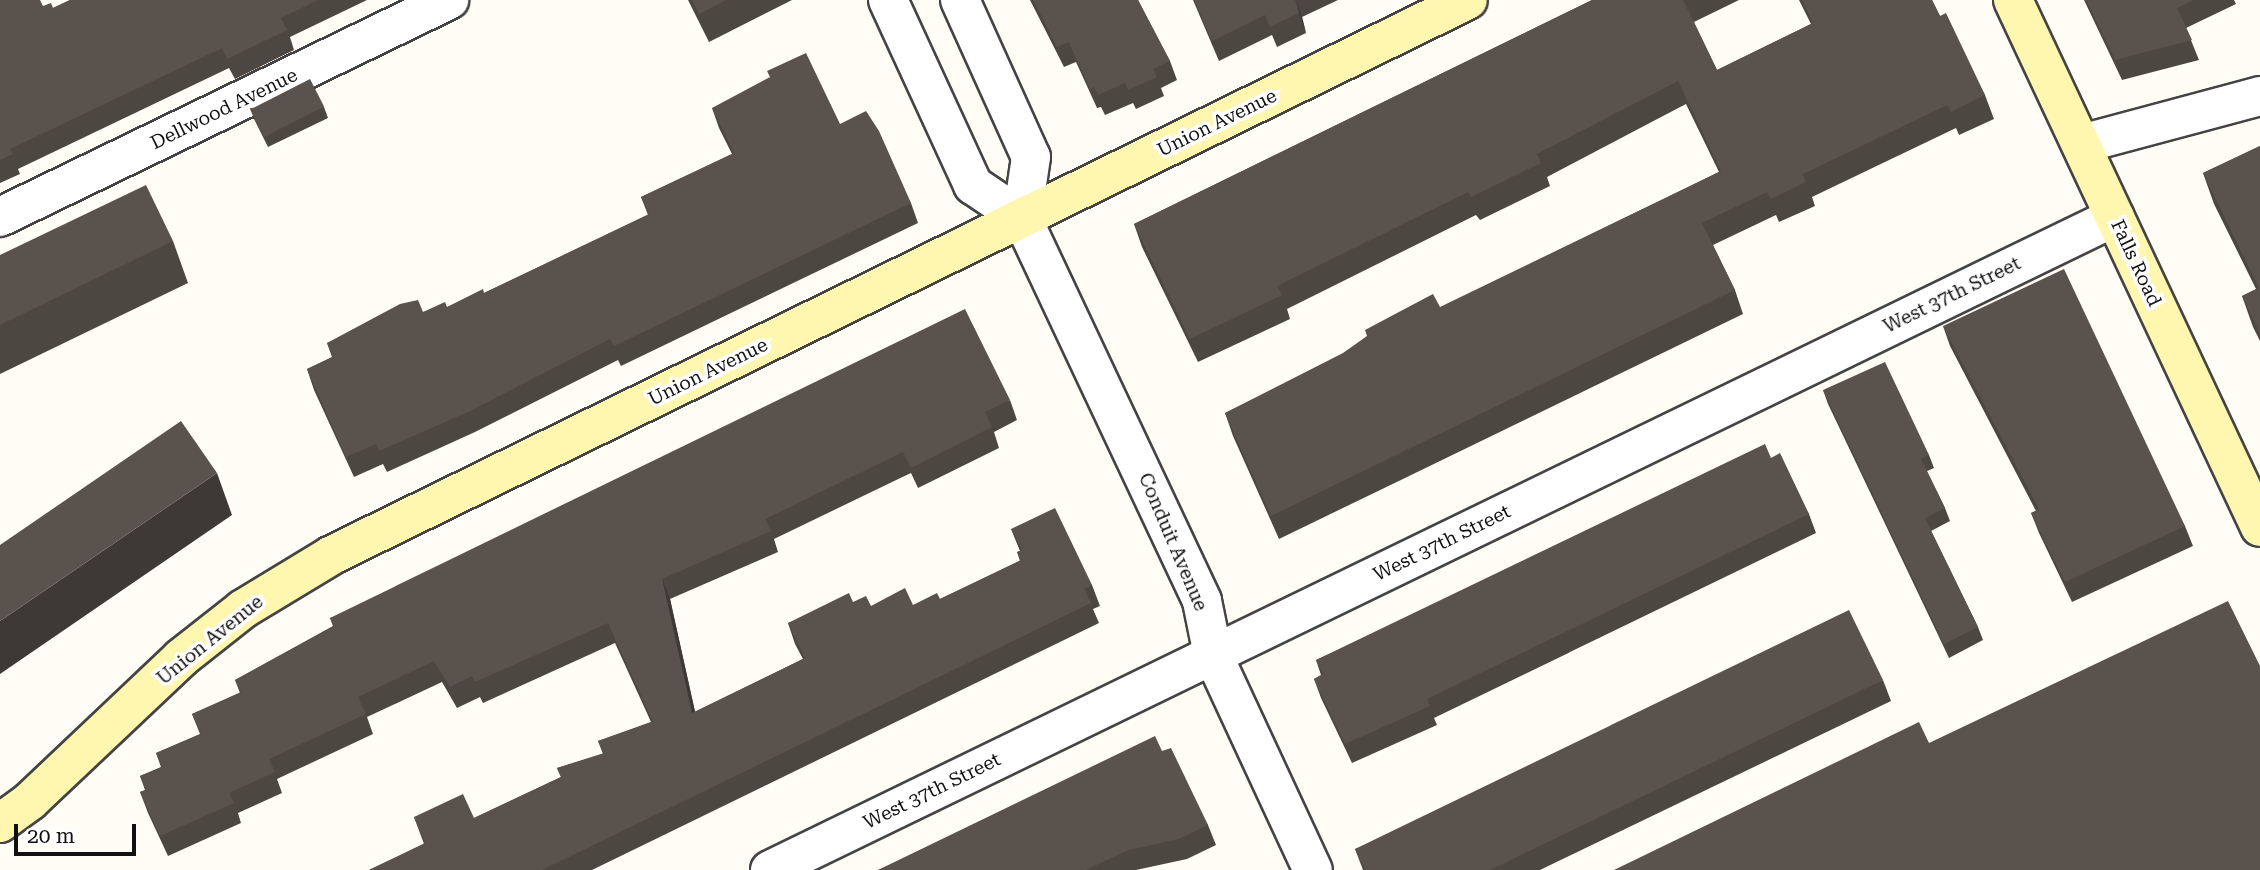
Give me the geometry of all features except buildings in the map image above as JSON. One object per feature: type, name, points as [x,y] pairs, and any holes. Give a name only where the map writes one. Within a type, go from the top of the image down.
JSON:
[{"type":"street","name":"Dellwood Avenue","points":[[0,217],[449,0]]},
{"type":"street","points":[[888,0],[973,185],[1022,218],[1031,157],[960,0]]},
{"type":"street","name":"Union Avenue","points":[[0,823],[30,801],[181,658],[289,580],[1468,0]]},
{"type":"street","name":"Falls Road","points":[[2013,0],[2260,527]]},
{"type":"street","points":[[2081,144],[2260,96]]},
{"type":"street","name":"West 37th Street","points":[[770,870],[2115,217]]},
{"type":"street","name":"Conduit Avenue","points":[[1022,218],[1202,601],[1213,655],[1313,870]]}]
